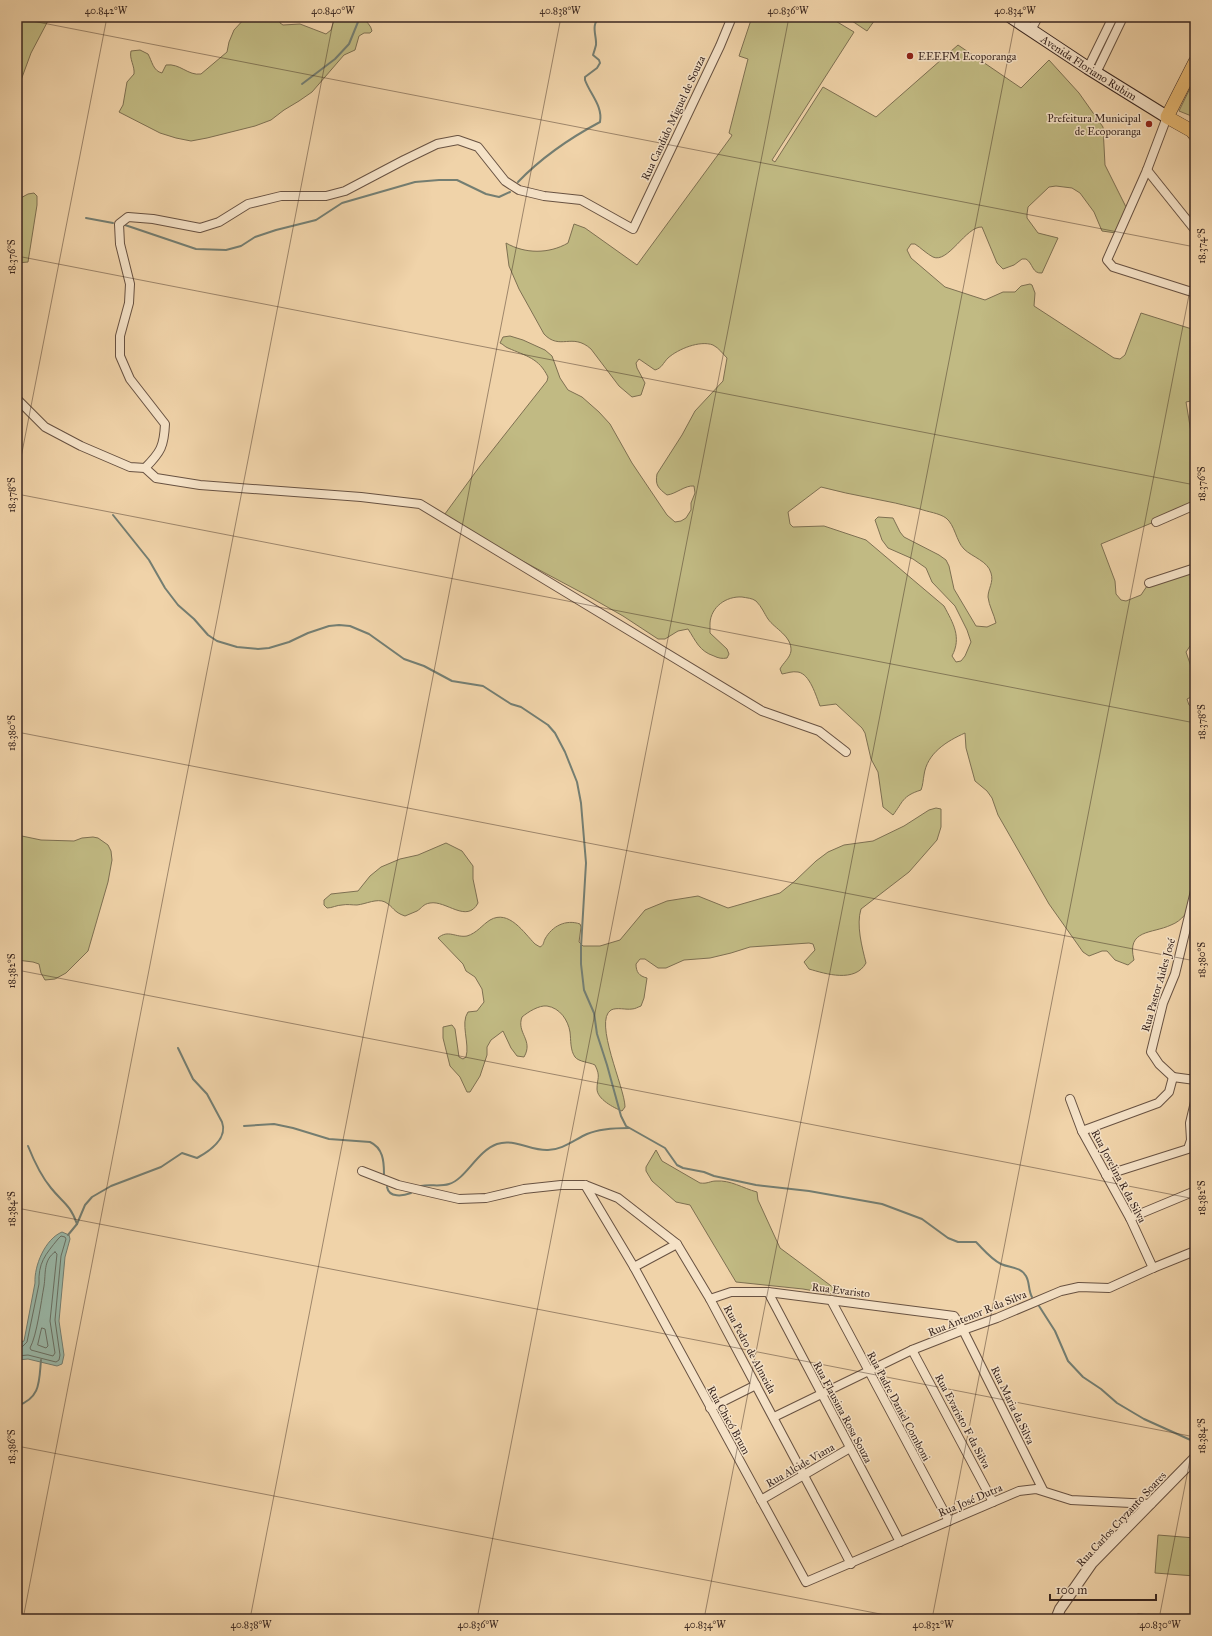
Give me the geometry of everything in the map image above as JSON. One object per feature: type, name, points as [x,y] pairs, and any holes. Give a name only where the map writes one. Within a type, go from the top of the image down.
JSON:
[{"type":"main road","name":"Avenida Floriano Rubim","points":[[1011,17],[1092,71],[1167,117]]},
{"type":"main road","points":[[1194,130],[1167,117],[1195,62]]},
{"type":"street","name":"Rua Candido Miguel de Souza","points":[[145,468],[157,456],[164,440],[165,424],[130,379],[120,356],[120,336],[129,303],[130,284],[120,244],[119,224],[128,217],[153,219],[200,228],[219,222],[248,204],[281,196],[326,196],[345,191],[437,144],[458,140],[478,147],[505,181],[519,190],[544,196],[581,200],[633,229],[720,46],[732,17]]},
{"type":"street","points":[[1031,30],[1038,17]]},
{"type":"street","points":[[1092,71],[1114,22],[1123,17]]},
{"type":"street","points":[[1167,117],[1148,170],[1107,260],[1113,268],[1195,293]]},
{"type":"street","points":[[1148,170],[1195,230]]},
{"type":"street","points":[[17,399],[45,427],[81,446],[130,467],[145,468],[156,478],[200,485],[361,497],[420,504],[762,711],[819,731],[846,752]]},
{"type":"street","points":[[1156,522],[1195,505]]},
{"type":"street","points":[[1149,583],[1195,568]]},
{"type":"street","name":"Rua Pastor Aides José","points":[[1173,1077],[1159,1064],[1151,1052],[1163,1003],[1175,974],[1195,891]]},
{"type":"street","points":[[1173,1077],[1195,1080]]},
{"type":"street","name":"Rua Jovelina R da Silva","points":[[1153,1268],[1130,1218],[1082,1131],[1158,1103],[1169,1092],[1173,1077]]},
{"type":"street","points":[[1070,1099],[1082,1131]]},
{"type":"street","points":[[1106,1175],[1188,1149],[1191,1140],[1190,1123],[1195,1102]]},
{"type":"street","points":[[362,1171],[398,1185],[459,1199],[486,1198],[524,1189],[561,1185],[585,1185]]},
{"type":"street","name":"Rua Pedro de Almeida","points":[[585,1185],[618,1198],[677,1244],[710,1299],[851,1564]]},
{"type":"street","name":"Rua Chicó Brum","points":[[585,1185],[634,1267],[806,1582]]},
{"type":"street","points":[[1130,1218],[1195,1191]]},
{"type":"street","points":[[634,1267],[677,1244]]},
{"type":"street","name":"Rua Antenor R da Silva","points":[[774,1417],[912,1350],[997,1318],[1061,1291],[1079,1286],[1109,1288],[1195,1251]]},
{"type":"street","name":"Rua Evaristo","points":[[710,1299],[731,1292],[768,1292],[954,1316],[963,1330]]},
{"type":"street","name":"Rua Flausina Rosa Souza","points":[[768,1292],[900,1542]]},
{"type":"street","name":"Rua Padre Daniel Comboni","points":[[831,1300],[867,1371],[949,1521]]},
{"type":"street","name":"Rua Maria da Silva","points":[[963,1330],[1043,1490]]},
{"type":"street","name":"Rua Evaristo F da Silva","points":[[912,1350],[994,1502]]},
{"type":"street","points":[[710,1408],[756,1385]]},
{"type":"street","name":"Rua Alcide Viana","points":[[761,1500],[850,1448]]},
{"type":"street","name":"Rua Carlos Cryzanto Soares","points":[[1056,1619],[1060,1609],[1092,1563],[1195,1458]]},
{"type":"street","name":"Rua José Dutra","points":[[806,1582],[1019,1491],[1036,1489],[1043,1490],[1071,1500],[1151,1504]]},
{"type":"shaded area","points":[[17,17],[50,17],[31,53],[17,91]]},
{"type":"shaded area","points":[[246,17],[279,17],[280,23],[283,25],[300,24],[326,34],[331,30],[335,17],[363,17],[370,25],[372,31],[359,36],[355,50],[344,55],[312,92],[271,120],[255,126],[191,141],[160,133],[119,112],[123,105],[127,82],[134,74],[131,51],[140,50],[148,54],[155,68],[162,73],[166,65],[171,65],[180,67],[192,73],[201,74],[227,52],[234,30]]},
{"type":"shaded area","points":[[752,17],[829,17],[854,32],[772,160],[775,162],[823,87],[876,117],[958,45],[1021,88],[1049,60],[1079,93],[1103,127],[1105,165],[1127,209],[1116,233],[1102,231],[1094,212],[1080,193],[1072,188],[1056,186],[1049,187],[1028,207],[1027,218],[1038,233],[1058,238],[1042,273],[1036,272],[1026,259],[1022,259],[1014,265],[1003,269],[997,263],[982,227],[976,228],[970,232],[951,250],[939,258],[933,257],[915,244],[911,244],[907,250],[911,258],[945,287],[985,300],[1003,292],[1015,292],[1021,286],[1030,284],[1032,285],[1035,293],[1034,306],[1114,358],[1120,359],[1125,355],[1141,313],[1195,330],[1195,400],[1186,402],[1195,456],[1195,505],[1101,544],[1115,581],[1116,594],[1121,600],[1126,601],[1141,595],[1149,583],[1195,571],[1195,644],[1190,646],[1186,652],[1195,678],[1195,695],[1187,699],[1189,705],[1195,709],[1195,901],[1184,915],[1175,923],[1164,928],[1142,934],[1137,938],[1134,943],[1133,950],[1134,960],[1128,965],[1115,960],[1107,951],[1102,951],[1089,956],[1083,952],[1049,904],[998,815],[992,798],[987,791],[975,781],[966,748],[965,733],[945,744],[934,754],[926,767],[921,790],[906,797],[893,815],[883,807],[878,772],[871,759],[865,733],[862,728],[836,704],[820,706],[812,686],[802,674],[794,672],[782,674],[780,669],[789,656],[791,646],[786,637],[771,623],[756,601],[736,597],[730,598],[716,607],[711,617],[710,633],[727,649],[729,654],[727,658],[719,658],[709,654],[701,648],[688,629],[678,631],[665,639],[658,639],[623,616],[588,596],[442,518],[480,466],[547,381],[548,377],[536,362],[531,358],[507,348],[500,343],[503,337],[510,336],[545,350],[552,356],[560,378],[568,390],[582,397],[610,424],[632,463],[667,515],[675,522],[686,518],[691,510],[691,503],[695,493],[694,486],[687,487],[667,495],[658,486],[656,481],[657,474],[682,435],[695,411],[723,381],[727,358],[713,345],[702,344],[689,346],[677,351],[655,370],[639,359],[636,363],[637,368],[645,383],[641,395],[632,397],[619,386],[591,349],[578,342],[555,341],[544,334],[519,289],[509,266],[506,243],[513,247],[529,251],[545,251],[561,247],[568,243],[574,224],[585,228],[637,265],[732,135],[729,133],[748,59],[739,56]],"holes":[[[821,487],[908,506],[943,516],[949,521],[961,546],[967,552],[987,565],[992,576],[988,594],[989,604],[996,623],[987,627],[976,626],[954,589],[949,566],[946,560],[904,537],[893,518],[878,517],[875,520],[882,540],[888,548],[913,559],[926,568],[932,582],[955,606],[967,630],[971,642],[965,656],[961,661],[956,662],[952,656],[955,649],[956,636],[953,624],[944,606],[866,540],[824,526],[793,527],[790,524],[788,512]]]},
{"type":"shaded area","points":[[846,17],[877,17],[867,31]]},
{"type":"shaded area","points":[[1195,78],[1195,115],[1194,117],[1179,111]]},
{"type":"shaded area","points":[[34,193],[37,196],[37,205],[28,262],[17,263],[17,200],[28,194]]},
{"type":"shaded area","points":[[936,808],[941,809],[941,827],[937,840],[909,872],[861,909],[859,929],[866,963],[855,973],[848,975],[832,975],[809,969],[804,962],[815,950],[813,944],[809,943],[750,947],[710,958],[684,960],[666,968],[658,968],[645,959],[640,959],[636,964],[637,971],[640,975],[647,978],[644,998],[641,1006],[633,1009],[613,1009],[606,1017],[606,1027],[611,1056],[624,1098],[625,1107],[622,1111],[603,1100],[600,1096],[597,1089],[598,1075],[595,1065],[579,1060],[575,1057],[571,1048],[570,1032],[567,1023],[563,1015],[552,1007],[544,1006],[537,1008],[522,1017],[521,1028],[527,1046],[527,1051],[524,1057],[517,1056],[511,1048],[503,1031],[491,1040],[487,1047],[487,1055],[480,1076],[470,1092],[467,1092],[460,1077],[450,1066],[443,1038],[443,1027],[452,1025],[455,1029],[459,1057],[463,1059],[466,1057],[467,1052],[465,1028],[466,1017],[468,1012],[477,1011],[484,1002],[482,989],[475,977],[466,971],[463,964],[438,938],[442,935],[471,935],[490,920],[497,917],[510,920],[516,924],[535,944],[540,947],[543,945],[551,930],[555,927],[570,922],[580,924],[579,942],[583,946],[600,946],[620,940],[645,910],[667,901],[698,896],[728,908],[780,893],[828,852],[844,845],[873,841],[904,826],[929,810]]},
{"type":"shaded area","points":[[17,835],[41,840],[74,841],[82,838],[93,837],[98,838],[108,845],[111,851],[112,860],[108,882],[88,951],[66,973],[55,979],[45,980],[41,973],[39,964],[17,960]]},
{"type":"shaded area","points":[[446,843],[462,851],[473,866],[473,879],[478,903],[473,909],[462,911],[436,903],[430,903],[405,916],[398,913],[382,901],[357,905],[340,905],[329,908],[324,905],[324,900],[331,894],[358,891],[370,876],[381,867],[400,859],[418,855]]},
{"type":"shaded area","points":[[656,1150],[662,1161],[700,1183],[721,1181],[757,1192],[758,1200],[780,1248],[838,1291],[837,1295],[803,1289],[736,1282],[690,1205],[676,1202],[652,1181],[646,1171],[646,1167]]},
{"type":"shaded area","points":[[1158,1535],[1195,1538],[1195,1576],[1155,1573]]},
{"type":"shaded area","points":[[1138,1614],[1154,1615],[1166,1619],[1123,1619]]},
{"type":"water","points":[[62,1232],[69,1235],[70,1239],[65,1257],[59,1321],[64,1355],[62,1364],[57,1366],[28,1359],[17,1360],[17,1344],[24,1341],[35,1283],[36,1269],[42,1254],[50,1241]]},
{"type":"waterway","points":[[302,84],[335,59],[349,44],[360,17]]},
{"type":"waterway","points":[[518,182],[537,164],[557,149],[600,122],[600,111],[598,105],[585,80],[585,77],[597,68],[600,63],[599,60],[593,55],[596,45],[595,23],[600,17]]},
{"type":"waterway","points":[[125,225],[196,249],[226,250],[241,246],[255,237],[316,220],[342,203],[415,182],[457,180],[486,194],[499,197],[510,192]]},
{"type":"waterway","points":[[86,218],[113,223]]},
{"type":"waterway","points":[[113,515],[149,560],[165,588],[178,605],[194,619],[208,635],[217,641],[237,647],[258,649],[269,648],[289,642],[308,633],[329,626],[350,626],[369,634],[404,659],[424,666],[452,681],[483,686],[511,704],[521,707],[548,725],[555,733],[565,752],[577,782],[581,803],[586,863],[581,947],[584,990],[594,1013],[597,1034],[621,1116],[626,1126],[665,1148],[677,1165],[683,1168],[756,1185],[809,1191],[882,1204],[922,1219],[948,1238],[958,1242],[976,1242],[997,1262],[1015,1268],[1024,1273],[1032,1297]]},
{"type":"waterway","points":[[68,1235],[77,1224],[85,1205],[92,1197],[111,1186],[161,1167],[182,1153],[197,1158],[212,1148],[220,1139],[223,1128],[222,1122],[207,1094],[193,1079],[178,1048]]},
{"type":"waterway","points":[[244,1126],[274,1124],[329,1139],[370,1142],[378,1148],[382,1155],[384,1174]]},
{"type":"waterway","points":[[421,1186],[446,1185],[455,1181],[461,1177],[483,1152],[497,1144],[510,1143],[535,1149],[553,1150],[563,1147],[592,1132],[607,1129],[629,1128]]},
{"type":"waterway","points":[[28,1146],[35,1163],[44,1178],[72,1212],[77,1224]]},
{"type":"waterway","points":[[387,1187],[388,1191],[393,1195],[404,1195],[411,1193]]},
{"type":"waterway","points":[[1039,1306],[1055,1331],[1068,1361],[1083,1377],[1101,1389],[1117,1403],[1144,1419],[1195,1442]]},
{"type":"waterway","points":[[17,1406],[25,1403],[35,1393],[39,1382],[41,1360]]},
{"type":"place","name":"EEEFM Ecoporanga","points":[[910,56]]},
{"type":"place","name":"Prefeitura Municipal de Ecoporanga","points":[[1149,124]]}]
